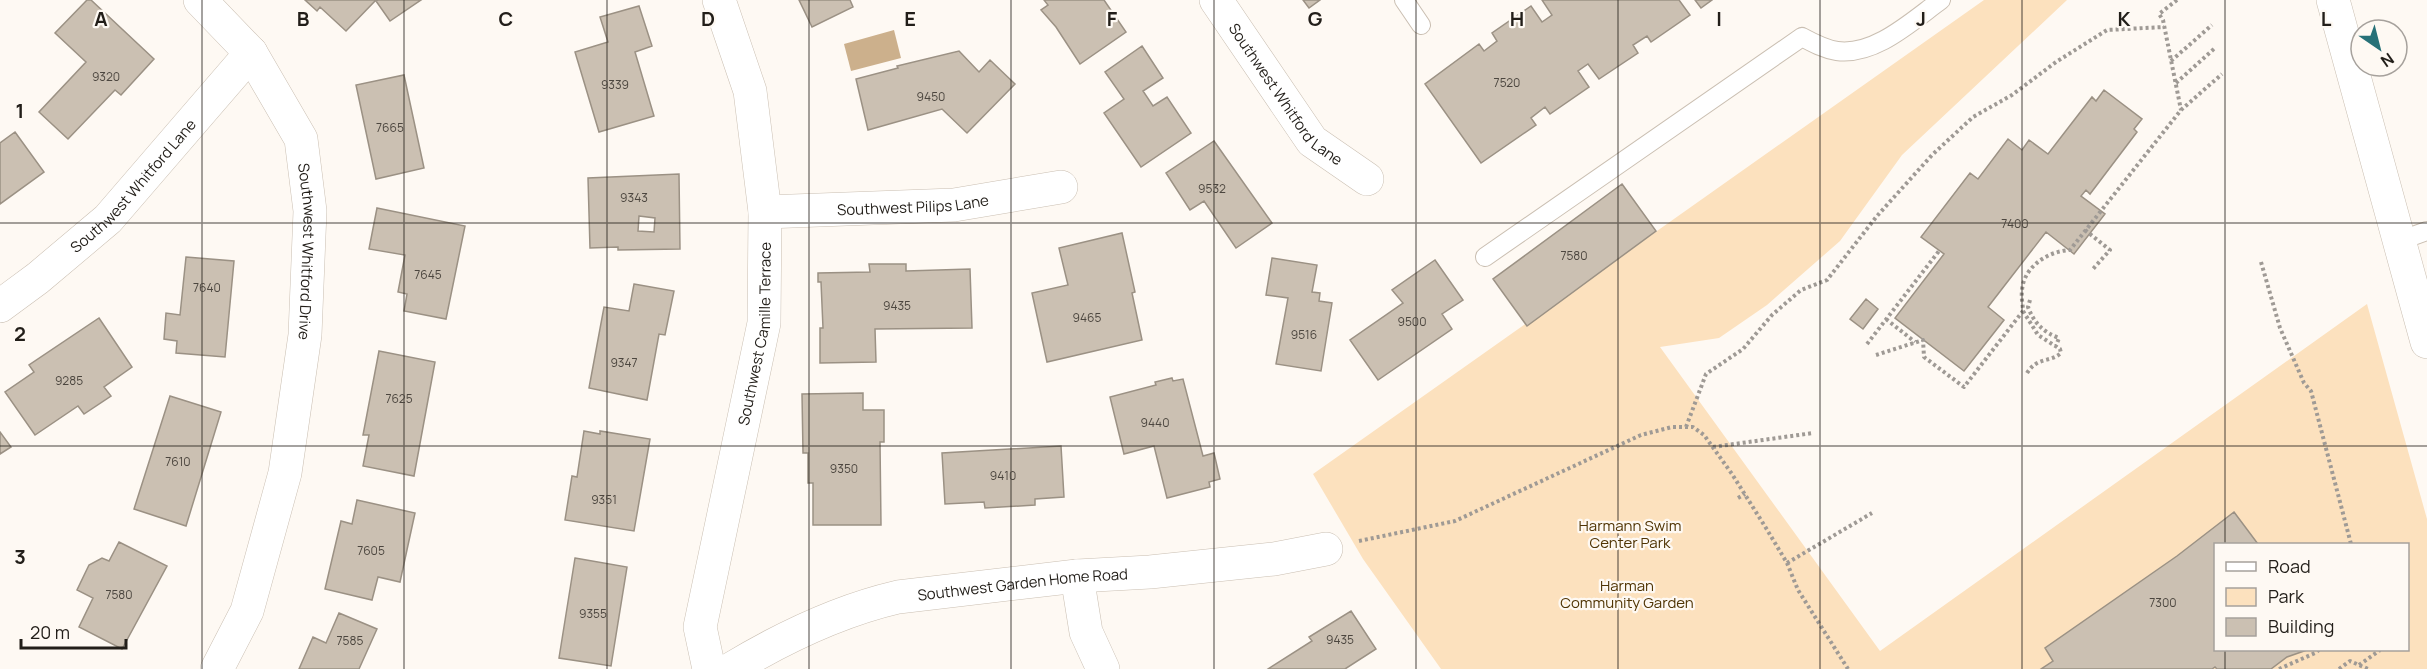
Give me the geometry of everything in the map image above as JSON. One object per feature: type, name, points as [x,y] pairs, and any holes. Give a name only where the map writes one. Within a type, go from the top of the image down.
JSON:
[{"type":"street","name":"Southwest Whitford Drive","points":[[200,0],[251,52],[301,139],[310,211],[305,335],[285,473],[247,610],[217,669]]},
{"type":"street","name":"Southwest Camille Terrace","points":[[709,669],[700,627],[764,322],[765,212],[750,91],[719,0]]},
{"type":"street","name":"Southwest Whitford Lane","points":[[1216,0],[1312,141],[1367,179]]},
{"type":"street","points":[[2333,0],[2413,236],[2427,342]]},
{"type":"street","name":"Southwest Whitford Lane","points":[[0,306],[38,278],[108,219],[251,52]]},
{"type":"street","name":"Southwest Pilips Lane","points":[[765,212],[954,205],[1061,187]]},
{"type":"street","name":"Southwest Garden Home Road","points":[[732,669],[798,631],[869,603],[961,588],[1274,559],[1326,549]]},
{"type":"street","points":[[1077,576],[1086,632],[1102,669]]},
{"type":"lane","points":[[1404,0],[1421,25]]},
{"type":"lane","points":[[1485,257],[1802,37],[1820,46],[1838,51],[1855,51],[1874,45],[1941,0]]},
{"type":"path","points":[[2177,0],[2159,14],[2164,27],[2181,110]]},
{"type":"path","points":[[2171,61],[2212,25]]},
{"type":"path","points":[[1686,427],[1706,374],[1743,349],[1772,315],[1801,290],[1827,280],[1877,216],[1932,155],[1973,117],[2012,95],[2056,62],[2107,30],[2164,27]]},
{"type":"path","points":[[2176,83],[2216,47]]},
{"type":"path","points":[[2027,373],[2035,363],[2058,356],[2060,349],[2038,335],[2023,311],[2024,281],[2037,262],[2058,251],[2070,250],[2181,110],[2222,74]]},
{"type":"path","points":[[2085,230],[2110,250],[2093,269]]},
{"type":"path","points":[[1867,344],[1939,251]]},
{"type":"path","points":[[2261,262],[2280,328],[2304,382],[2311,391],[2351,543]]},
{"type":"path","points":[[2030,300],[2028,307],[2039,327],[2059,338],[2056,346]]},
{"type":"path","points":[[1876,355],[1923,340],[1924,357],[1964,387],[2023,311]]},
{"type":"path","points":[[1886,319],[1915,342]]},
{"type":"path","points":[[1326,549],[1343,543],[1455,521],[1641,435],[1672,427],[1693,427],[1704,435],[1745,494],[1787,563],[1798,590],[1848,669]]},
{"type":"path","points":[[1713,447],[1813,434]]},
{"type":"path","points":[[1738,498],[1745,494]]},
{"type":"path","points":[[1787,563],[1872,513]]},
{"type":"path","points":[[2278,668],[2318,651]]},
{"type":"path","points":[[2359,665],[2379,651]]},
{"type":"path","points":[[2338,669],[2350,661],[2368,669]]},
{"type":"green space","name":"Harmann Swim Center Park","points":[[1984,0],[2067,0],[1902,155],[1840,241],[1767,305],[1719,338],[1660,347],[1880,651],[2367,304],[2427,519],[2427,669],[1441,669],[1363,559],[1313,474]]},
{"type":"shaded area","points":[[894,30],[901,58],[851,71],[844,44]]},
{"type":"building","points":[[87,0],[91,0],[154,59],[121,95],[115,90],[68,139],[39,112],[86,62],[55,33]]},
{"type":"building","points":[[305,0],[376,0],[346,31],[320,7],[317,11]]},
{"type":"building","points":[[421,0],[390,21],[376,1]]},
{"type":"building","points":[[799,0],[850,0],[853,7],[812,27]]},
{"type":"building","points":[[1044,0],[1104,0],[1126,32],[1080,64],[1056,27],[1041,10],[1048,5]]},
{"type":"building","points":[[1303,0],[1320,0],[1309,8]]},
{"type":"building","points":[[1542,0],[1679,0],[1690,15],[1651,42],[1647,36],[1633,45],[1638,53],[1599,79],[1588,64],[1578,71],[1589,87],[1550,114],[1545,107],[1531,118],[1536,125],[1481,163],[1425,84],[1479,44],[1484,51],[1497,41],[1492,33],[1531,6],[1542,22],[1552,15]]},
{"type":"building","points":[[1695,0],[1712,0],[1701,8]]},
{"type":"building","points":[[639,6],[652,46],[635,52],[654,116],[599,132],[575,52],[608,42],[600,17]]},
{"type":"building","points":[[1142,46],[1163,78],[1143,91],[1153,106],[1167,97],[1191,133],[1141,167],[1104,113],[1124,99],[1105,72]]},
{"type":"building","points":[[959,51],[979,72],[990,60],[1015,84],[967,133],[942,109],[868,130],[856,79]]},
{"type":"building","points":[[404,75],[424,168],[376,179],[356,85]]},
{"type":"building","points":[[2104,90],[2142,119],[2134,129],[2137,132],[2090,194],[2086,190],[2081,196],[2105,214],[2074,254],[2046,232],[1988,307],[2004,320],[1964,371],[1895,318],[1944,254],[1921,237],[1970,173],[1978,179],[2008,139],[2022,150],[2029,140],[2048,154],[2092,97],[2096,101]]},
{"type":"building","points":[[15,132],[44,172],[0,204],[0,143]]},
{"type":"building","points":[[1214,141],[1272,223],[1236,248],[1204,201],[1190,210],[1166,173]]},
{"type":"building","points":[[679,174],[680,249],[590,248],[588,178]],"holes":[[[639,216],[655,218],[654,232],[638,231]]]},
{"type":"building","points":[[1622,184],[1656,231],[1527,326],[1493,279]]},
{"type":"building","points":[[377,208],[465,226],[446,319],[404,311],[407,294],[398,292],[405,255],[369,249]]},
{"type":"building","points":[[1122,233],[1135,292],[1132,293],[1142,340],[1047,362],[1032,293],[1068,285],[1059,248]]},
{"type":"building","points":[[186,257],[234,261],[225,357],[176,353],[177,341],[164,339],[166,313],[180,315]]},
{"type":"building","points":[[1272,258],[1317,265],[1312,292],[1320,293],[1319,301],[1332,303],[1321,371],[1276,364],[1288,298],[1266,295]]},
{"type":"building","points":[[1435,260],[1463,300],[1442,314],[1452,329],[1378,380],[1350,340],[1403,303],[1392,290]]},
{"type":"building","points":[[869,264],[906,264],[906,271],[970,269],[972,328],[875,329],[876,362],[820,363],[820,328],[823,328],[821,282],[818,282],[818,273],[870,272]]},
{"type":"building","points":[[634,284],[674,291],[665,335],[659,334],[647,400],[589,388],[604,307],[629,311]]},
{"type":"building","points":[[1866,299],[1878,309],[1863,329],[1850,319]]},
{"type":"building","points":[[99,318],[132,367],[104,387],[111,396],[84,414],[78,406],[35,435],[5,392],[34,372],[29,365]]},
{"type":"building","points":[[379,351],[435,362],[414,476],[363,466],[369,435],[363,435]]},
{"type":"building","points":[[1172,378],[1173,381],[1183,379],[1203,456],[1214,453],[1220,479],[1209,482],[1210,487],[1167,498],[1154,446],[1124,454],[1110,397],[1156,385],[1155,382]]},
{"type":"building","points":[[863,393],[863,410],[884,410],[884,442],[880,442],[881,525],[813,525],[813,483],[808,483],[808,453],[803,453],[802,394]]},
{"type":"building","points":[[170,396],[221,412],[186,526],[134,509]]},
{"type":"building","points":[[584,431],[600,434],[600,431],[650,439],[634,531],[565,520],[572,476],[577,477]]},
{"type":"building","points":[[0,432],[11,447],[0,454]]},
{"type":"building","points":[[1061,446],[1064,497],[1035,499],[1035,505],[985,508],[984,502],[945,504],[942,453]]},
{"type":"building","points":[[357,500],[415,513],[400,582],[378,577],[372,600],[325,589],[341,521],[352,524]]},
{"type":"building","points":[[2234,512],[2257,543],[2214,543],[2214,651],[2304,651],[2287,657],[2271,669],[2217,669],[2215,667],[2212,669],[2041,669],[2053,661],[2045,648],[2177,556]]},
{"type":"building","points":[[119,542],[167,566],[122,649],[79,627],[93,598],[77,590],[89,565],[102,558],[109,561]]},
{"type":"building","points":[[575,558],[627,567],[611,666],[559,658]]},
{"type":"building","points":[[1351,611],[1376,649],[1345,669],[1268,669],[1312,641],[1309,637]]},
{"type":"building","points":[[339,613],[377,629],[359,669],[299,669],[313,637],[326,643]]},
{"type":"park label","name":"Harman Community Garden","points":[[1627,594]]}]
